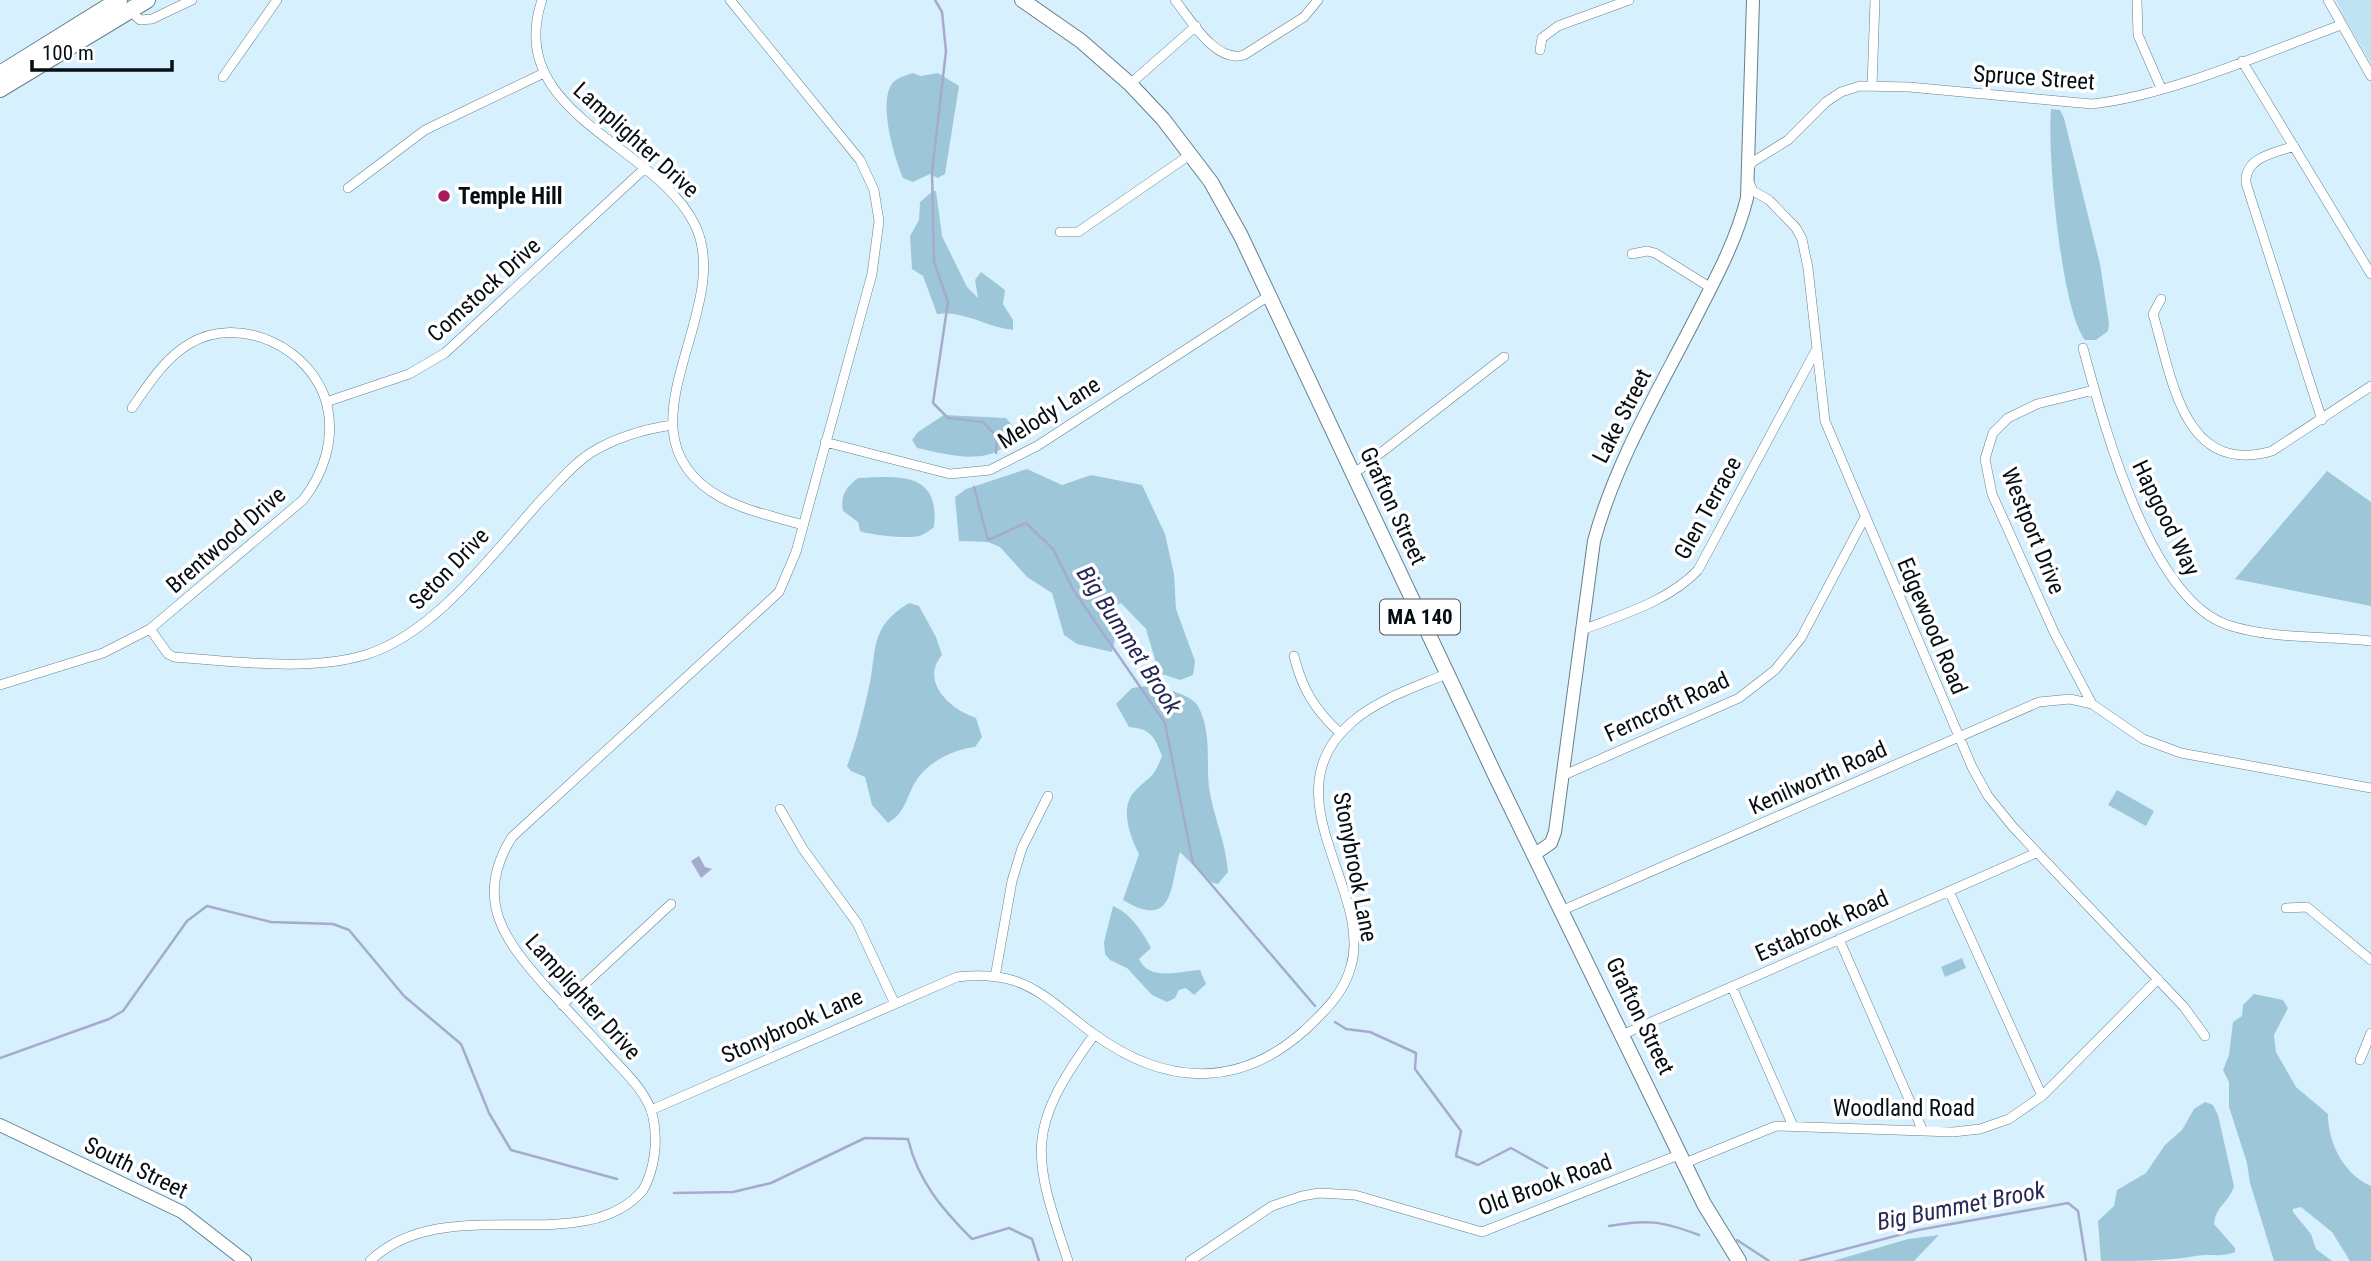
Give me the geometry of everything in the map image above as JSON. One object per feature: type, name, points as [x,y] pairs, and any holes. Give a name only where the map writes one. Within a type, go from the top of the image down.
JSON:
[{"type":"highway","points":[[0,74],[125,6],[147,0]]},
{"type":"highway","points":[[0,89],[125,6]]},
{"type":"main road","name":"MA 140","points":[[1022,0],[1047,7]]},
{"type":"main road","name":"Grafton Street","points":[[1047,7],[1130,84],[1191,154],[1233,221],[1446,674],[1720,1233],[1739,1261]]},
{"type":"street","points":[[125,6],[140,20],[152,19],[192,0]]},
{"type":"street","points":[[223,77],[277,0]]},
{"type":"street","name":"Lamplighter Drive","points":[[541,0],[535,35],[544,73],[567,105],[675,196],[690,215],[700,235],[704,258],[702,292],[676,387],[672,425],[683,460],[700,483],[735,504],[803,525]]},
{"type":"street","name":"Lamplighter Drive","points":[[580,1233],[618,1218],[629,1209],[645,1186],[655,1148],[651,1110],[629,1075],[514,951],[499,921],[495,888],[506,848],[537,811],[771,602],[791,570],[872,274],[878,240],[877,206],[869,176],[849,144],[730,0]]},
{"type":"street","points":[[1175,0],[1222,52],[1237,57],[1304,17],[1318,0]]},
{"type":"street","points":[[1540,50],[1542,38],[1558,26],[1629,0]]},
{"type":"street","name":"Lake Street","points":[[1535,854],[1553,840],[1594,541],[1606,496],[1742,221],[1747,198],[1753,0]]},
{"type":"street","points":[[1872,86],[1875,0]]},
{"type":"street","points":[[2137,0],[2138,36],[2161,88]]},
{"type":"street","points":[[2328,0],[2371,76]]},
{"type":"street","name":"Spruce Street","points":[[1747,175],[1751,163],[1788,140],[1826,102],[1850,89],[1872,86],[2092,104],[2161,88],[2341,25]]},
{"type":"street","points":[[1130,84],[1196,26]]},
{"type":"street","points":[[2242,61],[2371,274]]},
{"type":"street","points":[[348,188],[428,129],[544,73]]},
{"type":"street","points":[[2294,146],[2254,162],[2246,172],[2245,180],[2322,420]]},
{"type":"street","points":[[1060,232],[1078,232],[1191,154]]},
{"type":"street","name":"Comstock Drive","points":[[326,402],[409,373],[445,353],[644,169]]},
{"type":"street","name":"Edgewood Road","points":[[1747,175],[1752,191],[1769,200],[1796,228],[1802,239],[1808,268],[1825,421],[1958,737],[1987,796],[2036,853],[2185,1007],[2205,1036]]},
{"type":"street","points":[[1632,254],[1647,251],[1655,253],[1711,288]]},
{"type":"street","name":"Melody Lane","points":[[825,442],[950,474],[990,470],[1037,446],[1270,295]]},
{"type":"street","points":[[2161,299],[2153,314],[2182,408],[2199,438],[2230,454],[2258,455],[2287,444],[2371,386]]},
{"type":"street","name":"Brentwood Drive","points":[[0,685],[103,653],[150,629],[280,521],[308,493],[323,466],[329,443],[326,402],[309,372],[287,350],[259,336],[228,332],[198,339],[177,352],[161,368],[132,408]]},
{"type":"street","name":"Hapgood Way","points":[[2083,348],[2116,461],[2172,581],[2192,604],[2226,625],[2260,634],[2371,641]]},
{"type":"street","name":"Glen Terrace","points":[[1582,630],[1662,597],[1680,587],[1698,570],[1816,351]]},
{"type":"street","points":[[1351,472],[1360,469],[1504,357]]},
{"type":"street","name":"Westport Drive","points":[[2092,704],[2054,632],[1992,494],[1985,459],[1993,433],[2008,418],[2037,404],[2094,390]]},
{"type":"street","name":"Seton Drive","points":[[150,629],[168,654],[174,657],[309,663],[338,662],[366,655],[403,638],[431,619],[584,458],[628,436],[672,425]]},
{"type":"street","name":"Ferncroft Road","points":[[1562,776],[1739,698],[1775,670],[1801,638],[1865,517]]},
{"type":"street","points":[[1294,656],[1301,683],[1312,704],[1340,733]]},
{"type":"street","name":"Stonybrook Lane","points":[[651,1110],[894,1002],[957,977],[995,977],[1030,988],[1126,1055],[1160,1069],[1209,1074],[1231,1070],[1274,1053],[1333,1002],[1345,984],[1352,964],[1353,943],[1321,816],[1319,789],[1323,763],[1340,733],[1372,708],[1446,674]]},
{"type":"street","name":"Kenilworth Road","points":[[1563,910],[2039,702],[2070,699],[2092,704]]},
{"type":"street","points":[[2092,704],[2143,739],[2181,753],[2371,788]]},
{"type":"street","points":[[995,977],[1012,881],[1021,848],[1048,796]]},
{"type":"street","points":[[780,808],[803,849],[857,923],[894,1002]]},
{"type":"street","name":"Estabrook Road","points":[[1624,1034],[2036,853]]},
{"type":"street","points":[[1949,891],[2042,1096]]},
{"type":"street","points":[[562,1005],[671,904]]},
{"type":"street","points":[[2287,908],[2307,907],[2371,961]]},
{"type":"street","points":[[1839,939],[1922,1129]]},
{"type":"street","name":"Woodland Road","points":[[1683,1158],[1764,1130],[1793,1126],[1953,1132],[1993,1126],[2024,1111],[2042,1096],[2158,979]]},
{"type":"street","points":[[1732,986],[1793,1126]]},
{"type":"street","points":[[2360,1060],[2371,1033]]},
{"type":"street","points":[[1068,1261],[1042,1180],[1041,1138],[1056,1089],[1094,1035]]},
{"type":"street","name":"South Street","points":[[0,1125],[181,1212],[245,1261]]},
{"type":"street","name":"Old Brook Road","points":[[1190,1261],[1272,1206],[1302,1196],[1319,1193],[1355,1195],[1482,1232],[1683,1158]]},
{"type":"street","points":[[370,1261],[392,1244],[427,1233],[559,1236]]},
{"type":"shaded area","points":[[2336,0],[2371,0],[2371,63],[2343,16]]},
{"type":"shaded area","points":[[913,73],[921,76],[938,73],[959,86],[945,174],[938,178],[930,174],[913,182],[903,178],[892,146],[887,120],[887,96],[894,81]]},
{"type":"shaded area","points":[[2051,109],[2060,110],[2064,118],[2100,264],[2109,323],[2108,331],[2096,340],[2085,340],[2076,323],[2069,297],[2054,193]]},
{"type":"shaded area","points":[[936,191],[942,236],[967,287],[978,298],[975,280],[981,272],[1005,290],[1003,304],[1013,320],[1013,330],[956,314],[937,314],[923,276],[912,269],[910,236],[919,220],[920,202]]},
{"type":"shaded area","points":[[944,415],[1006,418],[1016,430],[1008,443],[998,451],[986,455],[958,456],[917,448],[912,440],[918,432]]},
{"type":"shaded area","points":[[1027,469],[1062,485],[1091,475],[1142,485],[1165,534],[1174,574],[1176,609],[1195,661],[1193,675],[1180,680],[1159,673],[1146,629],[1121,603],[1111,608],[1115,639],[1112,652],[1077,644],[1064,635],[1052,593],[1027,577],[1000,547],[988,542],[959,541],[955,497],[966,489]]},
{"type":"shaded area","points":[[2327,471],[2371,502],[2371,606],[2235,579]]},
{"type":"shaded area","points":[[858,478],[903,478],[924,487],[931,496],[934,527],[923,535],[913,537],[860,531],[858,522],[843,511],[842,506],[845,492]]},
{"type":"shaded area","points":[[909,603],[919,606],[936,637],[942,655],[936,665],[936,684],[956,708],[976,718],[982,737],[975,747],[951,753],[929,766],[914,784],[899,814],[888,823],[872,805],[865,777],[851,771],[847,766],[869,687],[877,640],[887,621]]},
{"type":"shaded area","points":[[1154,685],[1190,698],[1198,706],[1202,716],[1207,736],[1209,787],[1228,872],[1218,884],[1210,882],[1180,852],[1168,899],[1162,907],[1153,910],[1140,908],[1123,900],[1139,854],[1132,839],[1127,813],[1130,798],[1154,773],[1162,756],[1151,735],[1129,727],[1116,704],[1132,688]]},
{"type":"shaded area","points":[[2117,790],[2154,811],[2146,826],[2108,805]]},
{"type":"shaded area","points":[[699,856],[705,867],[712,869],[701,878],[691,861]]},
{"type":"shaded area","points":[[1113,906],[1125,913],[1135,924],[1151,948],[1139,959],[1144,966],[1150,971],[1166,974],[1200,970],[1206,984],[1194,995],[1186,988],[1179,990],[1175,998],[1167,1002],[1152,995],[1127,968],[1110,960],[1105,954],[1104,942]]},
{"type":"shaded area","points":[[1962,958],[1966,968],[1945,977],[1941,967]]},
{"type":"shaded area","points":[[2254,994],[2283,1000],[2288,1008],[2274,1035],[2276,1052],[2296,1087],[2328,1114],[2334,1146],[2345,1165],[2352,1174],[2371,1186],[2371,1261],[2350,1261],[2332,1232],[2301,1207],[2293,1209],[2293,1212],[2311,1234],[2316,1249],[2332,1261],[2274,1261],[2229,1107],[2229,1082],[2223,1070],[2229,1055],[2233,1022],[2242,1016],[2243,1005]]},
{"type":"shaded area","points":[[2205,1102],[2213,1105],[2218,1115],[2234,1186],[2217,1212],[2214,1224],[2235,1248],[2235,1252],[2161,1260],[2101,1261],[2098,1221],[2114,1206],[2117,1190],[2146,1173],[2165,1145],[2182,1130],[2194,1109]]},
{"type":"shaded area","points":[[1939,1235],[1914,1261],[1833,1261],[1908,1239]]},
{"type":"waterway","name":"Big Bummet Brook","points":[[935,0],[942,12],[946,51],[932,172],[934,262],[948,302],[933,403],[948,418],[983,422],[997,437],[996,453]]},
{"type":"waterway","name":"Big Bummet Brook","points":[[974,487],[988,540],[1026,523],[1053,549],[1074,591],[1165,723],[1193,863],[1315,1006]]},
{"type":"waterway","points":[[0,1058],[109,1019],[123,1011],[187,921],[207,906],[271,922],[333,924],[349,930],[404,996],[461,1044],[489,1113],[511,1150],[617,1179]]},
{"type":"waterway","name":"Big Bummet Brook","points":[[1335,1022],[1346,1029],[1370,1032],[1416,1053],[1415,1069],[1461,1131],[1456,1156],[1478,1165],[1511,1148],[1547,1168]]},
{"type":"waterway","points":[[674,1193],[733,1192],[771,1183],[865,1138],[908,1139],[918,1168],[932,1194],[972,1239],[1009,1228],[1032,1239],[1039,1261]]},
{"type":"waterway","name":"Big Bummet Brook","points":[[1800,1261],[1918,1230],[2068,1203],[2078,1211],[2086,1261]]},
{"type":"waterway","name":"Big Bummet Brook","points":[[1609,1226],[1634,1222],[1654,1223],[1699,1235]]},
{"type":"waterway","name":"Big Bummet Brook","points":[[1737,1240],[1769,1261]]},
{"type":"place","name":"Temple Hill","points":[[444,196]]}]
